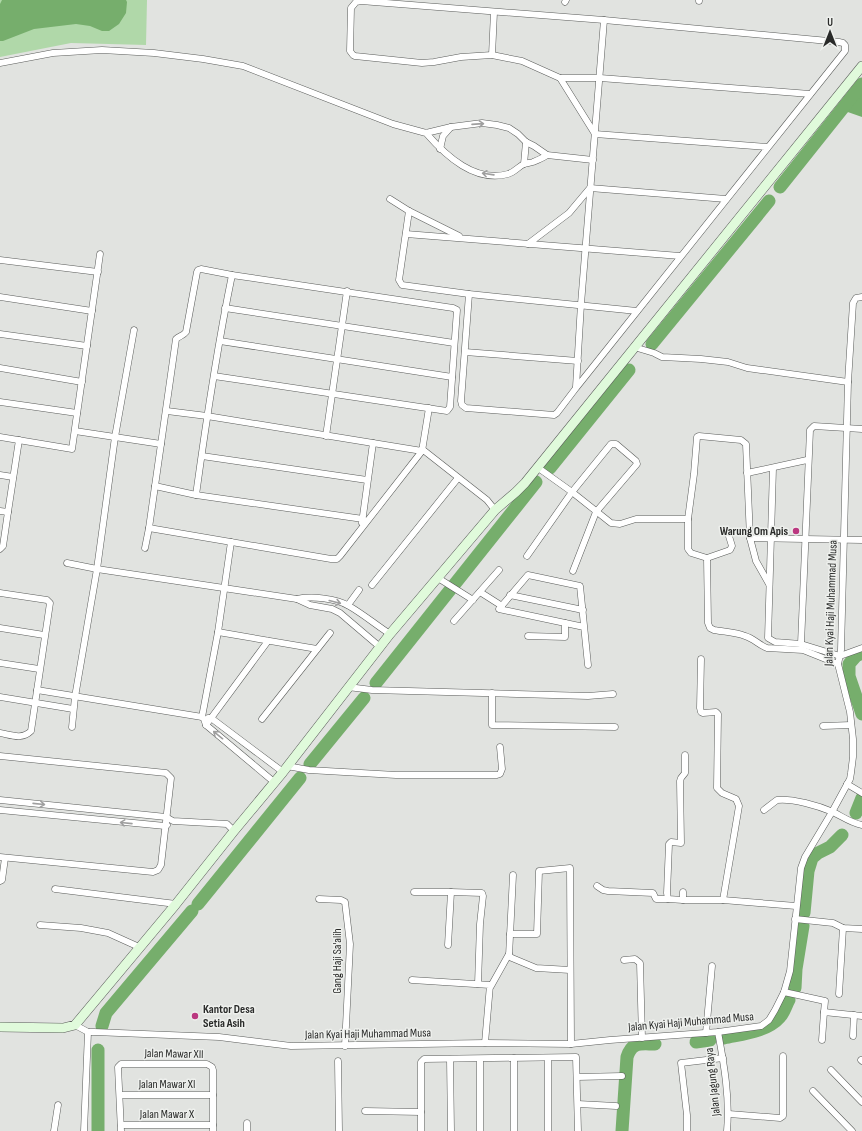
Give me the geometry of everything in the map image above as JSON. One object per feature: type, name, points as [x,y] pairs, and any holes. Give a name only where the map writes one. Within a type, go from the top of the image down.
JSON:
[{"type":"street","points":[[469,294],[462,405],[466,408],[554,415],[559,412],[576,388],[680,256],[845,51],[845,45],[843,43],[604,20],[361,1],[356,2],[351,8],[350,51],[356,56],[422,63],[461,57],[492,55],[522,61],[560,78],[600,78],[810,94]]},
{"type":"street","points":[[492,55],[494,12]]},
{"type":"street","points":[[576,388],[585,248],[604,20]]},
{"type":"street","points":[[0,63],[53,54],[102,50],[154,52],[203,59],[243,66],[393,124],[426,133],[451,126],[482,123],[497,125],[510,128],[526,142],[547,155],[593,160]]},
{"type":"street","points":[[0,1027],[63,1028],[75,1025],[176,904],[285,769],[390,634],[495,510],[516,492],[538,468],[862,66]]},
{"type":"street","points":[[560,78],[595,134]]},
{"type":"street","points":[[440,149],[443,136],[451,126]]},
{"type":"street","points":[[426,133],[440,149],[465,167],[483,174],[509,174],[524,164],[547,155]]},
{"type":"street","points":[[595,134],[768,146]]},
{"type":"street","points":[[524,164],[526,142]]},
{"type":"street","points":[[590,188],[726,199]]},
{"type":"street","points":[[528,244],[569,213],[590,188]]},
{"type":"street","points":[[390,199],[409,211],[463,238]]},
{"type":"street","points":[[409,211],[399,280],[400,284],[469,294],[581,304],[637,311]]},
{"type":"street","points":[[406,234],[680,256]]},
{"type":"street","points":[[0,437],[72,449],[100,254]]},
{"type":"street","points":[[0,260],[98,272]]},
{"type":"street","points":[[145,548],[150,528],[176,339],[186,332],[198,270],[201,269],[232,275],[347,291],[454,308],[456,310],[452,377],[449,409],[447,411],[214,376]]},
{"type":"street","points":[[196,495],[207,416],[232,275]]},
{"type":"street","points":[[326,436],[347,291]]},
{"type":"street","points":[[0,297],[92,311]]},
{"type":"street","name":"Jalan Kyai Haji Muhammad Musa","points":[[91,1032],[219,1038],[291,1046],[485,1043],[571,1044],[718,1032],[765,1024],[769,1020],[784,992],[790,971],[796,906],[804,857],[832,812],[847,784],[851,773],[853,739],[850,712],[838,664],[840,656],[848,429],[848,382],[853,303],[856,298],[862,297]]},
{"type":"street","points":[[225,308],[454,343]]},
{"type":"street","points":[[72,727],[74,697],[97,569],[115,437],[134,330]]},
{"type":"street","points":[[0,334],[87,346]]},
{"type":"street","points":[[220,341],[452,377]]},
{"type":"street","points":[[635,347],[662,357],[728,362],[747,368],[848,382]]},
{"type":"street","points":[[466,352],[578,361]]},
{"type":"street","points":[[0,368],[82,382]]},
{"type":"street","points":[[0,402],[77,413]]},
{"type":"street","points":[[150,528],[335,559],[340,556],[361,530],[422,450],[429,408]]},
{"type":"street","points":[[167,411],[207,416],[373,444],[422,450],[487,500],[495,510]]},
{"type":"street","points":[[801,644],[807,460],[810,430],[811,427],[814,426],[862,429]]},
{"type":"street","points":[[75,431],[161,444]]},
{"type":"street","points":[[728,533],[732,546],[730,550],[707,558],[689,551],[688,519],[698,436],[744,441],[746,444],[750,538],[756,561],[769,584]]},
{"type":"street","points":[[0,549],[3,546],[19,440]]},
{"type":"street","points":[[361,530],[373,444]]},
{"type":"street","points":[[527,556],[572,492],[611,444],[616,444],[636,461],[637,464],[596,512],[573,571]]},
{"type":"street","points":[[202,456],[367,480]]},
{"type":"street","points":[[747,473],[807,460]]},
{"type":"street","points":[[538,468],[572,492],[611,523],[622,523],[639,519],[688,519]]},
{"type":"street","points":[[773,468],[768,638],[775,642],[801,644],[840,656],[862,648]]},
{"type":"street","points":[[0,475],[13,477]]},
{"type":"street","points":[[372,585],[458,478]]},
{"type":"street","points":[[155,486],[196,495],[363,520]]},
{"type":"street","points":[[0,511],[8,512]]},
{"type":"street","points":[[750,538],[771,537],[862,540]]},
{"type":"street","points":[[206,720],[231,542]]},
{"type":"street","points":[[707,558],[708,623],[711,629],[744,635],[767,648],[803,650],[838,664]]},
{"type":"street","points":[[67,563],[97,569],[225,587],[296,599],[310,605],[332,609],[340,613],[380,647]]},
{"type":"street","points":[[454,621],[499,570]]},
{"type":"street","points":[[584,626],[499,609],[528,575],[580,586],[588,664]]},
{"type":"street","points":[[438,578],[472,600]]},
{"type":"street","points":[[348,605],[359,590]]},
{"type":"street","points":[[480,592],[502,606]]},
{"type":"street","points":[[0,593],[49,601],[50,603],[44,635],[31,731],[23,737],[0,733]]},
{"type":"street","points":[[510,596],[583,610]]},
{"type":"street","points":[[296,599],[325,599],[348,605],[390,634]]},
{"type":"street","points":[[528,636],[565,637],[565,623]]},
{"type":"street","points":[[0,628],[44,635]]},
{"type":"street","points":[[218,632],[317,649]]},
{"type":"street","points":[[262,719],[330,633]]},
{"type":"street","points":[[206,720],[268,641]]},
{"type":"street","points":[[701,659],[701,712],[703,714],[716,712],[718,714],[717,788],[722,793],[736,799],[739,806],[723,900]]},
{"type":"street","points":[[0,662],[39,669]]},
{"type":"street","points":[[348,687],[372,690],[588,696],[613,694]]},
{"type":"street","points":[[37,690],[206,720],[285,769],[298,768],[309,770],[396,775],[497,775],[500,774],[502,769],[500,748]]},
{"type":"street","points":[[492,693],[492,725],[615,726]]},
{"type":"street","points":[[0,697],[73,709]]},
{"type":"street","points":[[206,720],[234,748],[274,782]]},
{"type":"street","points":[[823,726],[851,725]]},
{"type":"street","points":[[234,748],[242,741]]},
{"type":"street","points":[[668,899],[669,845],[671,842],[682,843],[680,781],[686,769],[685,755]]},
{"type":"street","points":[[0,756],[166,773],[171,778],[161,865],[158,870],[153,872],[2,858],[2,880],[0,881]]},
{"type":"street","points":[[847,784],[862,793]]},
{"type":"street","points":[[764,810],[774,801],[781,799],[801,802],[832,812],[854,824],[862,825]]},
{"type":"street","points":[[0,800],[166,817],[173,821],[227,824],[234,831]]},
{"type":"street","points":[[73,817],[74,808]]},
{"type":"street","points":[[0,810],[165,826],[173,821]]},
{"type":"street","points":[[510,934],[537,934],[539,871],[570,868],[571,1044]]},
{"type":"street","points":[[485,1043],[491,986],[509,954],[513,875]]},
{"type":"street","points":[[597,886],[608,891],[653,893],[656,898],[723,900],[796,906]]},
{"type":"street","points":[[55,889],[176,904]]},
{"type":"street","points":[[414,892],[480,892],[483,895],[478,984]]},
{"type":"street","points":[[448,945],[451,892]]},
{"type":"street","points":[[684,892],[684,900]]},
{"type":"street","name":"Gang Haji Sa'alih","points":[[319,899],[341,900],[345,902],[350,944],[345,1046]]},
{"type":"street","points":[[795,918],[833,923],[843,928],[862,929]]},
{"type":"street","points":[[40,925],[81,928],[108,933],[139,947]]},
{"type":"street","points":[[839,994],[843,928]]},
{"type":"street","points":[[509,954],[512,958],[536,968],[570,970]]},
{"type":"street","points":[[624,960],[635,960],[640,963],[642,1038]]},
{"type":"street","points":[[706,1033],[712,966]]},
{"type":"street","points":[[412,980],[491,986]]},
{"type":"street","points":[[784,992],[825,1001],[822,1040]]},
{"type":"street","points":[[824,1012],[862,1016]]},
{"type":"street","points":[[852,1036],[854,1015]]},
{"type":"street","points":[[75,1025],[91,1032],[84,1131]]},
{"type":"street","name":"Jalan Jagung Raya","points":[[718,1032],[723,1058],[729,1114],[727,1131]]},
{"type":"street","points":[[729,1114],[780,1118],[783,1116],[783,1056]]},
{"type":"street","points":[[514,1058],[514,1131]]},
{"type":"street","points":[[421,1131],[421,1062],[425,1059],[514,1058],[576,1058],[578,1131]]},
{"type":"street","points":[[548,1058],[548,1131]]},
{"type":"street","points":[[687,1131],[682,1063],[723,1058]]},
{"type":"street","points":[[450,1059],[451,1131]]},
{"type":"street","points":[[480,1059],[480,1131]]},
{"type":"street","points":[[338,1062],[339,1131]]},
{"type":"street","name":"Jalan Mawar XII","points":[[120,1096],[119,1065],[207,1064],[212,1067],[213,1070],[213,1128]]},
{"type":"street","points":[[831,1070],[862,1102]]},
{"type":"street","points":[[577,1077],[622,1076]]},
{"type":"street","points":[[813,1091],[852,1131]]},
{"type":"street","points":[[120,1096],[121,1128]]},
{"type":"street","name":"Jalan Mawar XI","points":[[120,1096],[213,1096]]},
{"type":"street","points":[[578,1104],[616,1106]]},
{"type":"street","points":[[54,1131],[58,1105]]},
{"type":"street","points":[[365,1111],[421,1112]]},
{"type":"street","points":[[247,1123],[247,1131]]},
{"type":"street","name":"Jalan Mawar X","points":[[121,1128],[213,1128]]},
{"type":"shaded area","points":[[0,0],[147,0],[146,45],[71,43],[0,57]]},
{"type":"shaded area","points":[[2,0],[126,0],[127,2],[126,13],[119,24],[109,31],[102,31],[90,26],[76,24],[34,29],[0,41],[0,4]]},
{"type":"shaded area","points":[[862,84],[862,117],[842,110]]},
{"type":"waterway","points":[[780,187],[862,84]]},
{"type":"waterway","points":[[652,344],[769,201]]},
{"type":"waterway","points":[[550,468],[629,370]]},
{"type":"waterway","points":[[376,683],[536,482]]},
{"type":"waterway","points":[[862,653],[856,656],[849,664],[849,676],[862,714]]},
{"type":"waterway","points":[[310,764],[364,698]]},
{"type":"waterway","points":[[198,904],[300,778]]},
{"type":"waterway","points":[[856,813],[862,798]]},
{"type":"waterway","points":[[804,913],[808,871],[812,858],[830,847],[842,835]]},
{"type":"waterway","points":[[102,1026],[106,1013],[192,911]]},
{"type":"waterway","points":[[795,988],[796,969],[803,926]]},
{"type":"waterway","points":[[724,1038],[754,1032],[775,1022],[784,1011],[789,1000]]},
{"type":"waterway","points":[[696,1042],[710,1040]]},
{"type":"waterway","points":[[622,1131],[627,1057],[632,1048],[638,1044],[655,1044]]},
{"type":"waterway","points":[[98,1050],[98,1131]]},
{"type":"place","name":"Warung Om Apis","points":[[796,531]]},
{"type":"place","name":"Kantor Desa Setia Asih","points":[[195,1016]]}]
